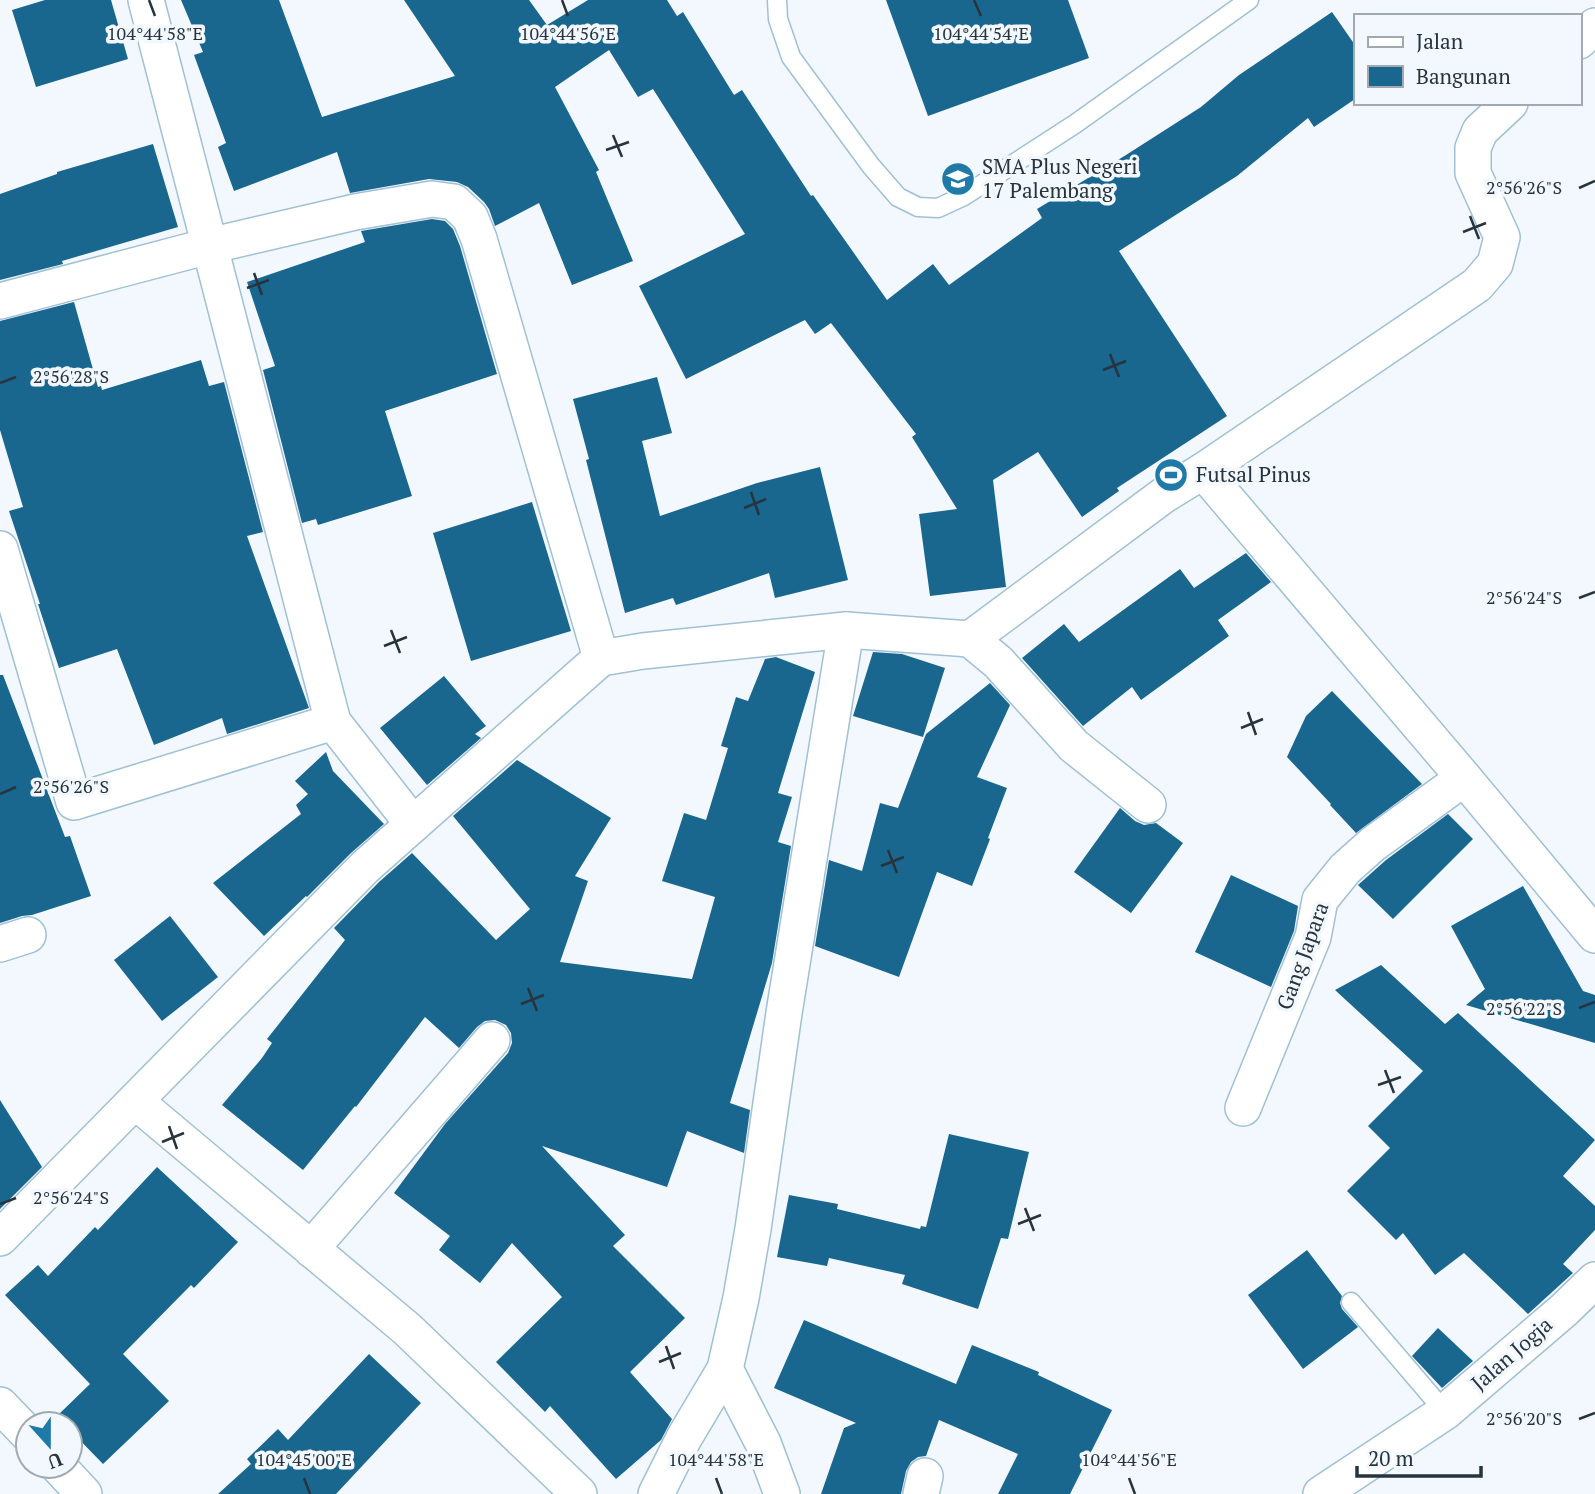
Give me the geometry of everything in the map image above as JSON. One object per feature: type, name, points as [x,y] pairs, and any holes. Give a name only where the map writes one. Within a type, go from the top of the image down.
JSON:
[{"type":"street","points":[[146,0],[333,722],[414,824]]},
{"type":"street","points":[[1581,39],[1595,26]]},
{"type":"street","points":[[970,639],[1164,495],[1477,285],[1495,264],[1502,237],[1473,173],[1473,148],[1480,131],[1508,105]]},
{"type":"street","points":[[0,301],[209,246],[355,212],[432,199],[454,202],[470,217],[479,239],[601,659]]},
{"type":"street","points":[[1203,471],[1595,935]]},
{"type":"street","points":[[0,549],[74,802],[333,722]]},
{"type":"street","points":[[656,1494],[684,1438],[725,1369],[741,1298],[846,630]]},
{"type":"street","points":[[0,1238],[365,867],[601,659],[643,651],[846,630],[970,639],[998,662],[1074,746],[1148,805]]},
{"type":"street","name":"Gang Japara","points":[[1242,1108],[1313,937],[1320,900],[1345,869],[1373,844],[1464,778]]},
{"type":"street","points":[[312,1250],[492,1040]]},
{"type":"street","points":[[135,1101],[407,1329],[579,1494]]},
{"type":"street","name":"Jalan Jogja","points":[[1332,1491],[1445,1412],[1595,1280]]},
{"type":"street","points":[[725,1369],[763,1443],[782,1494]]},
{"type":"street","points":[[0,1405],[14,1420]]},
{"type":"street","points":[[71,1480],[84,1494]]},
{"type":"lane","points":[[777,0],[778,19],[791,57],[871,166],[898,197],[918,207],[938,208],[964,196],[1075,124],[1243,1]]},
{"type":"lane","points":[[1351,1302],[1445,1412]]},
{"type":"building","points":[[45,0],[111,0],[128,59],[36,87],[12,10]]},
{"type":"building","points":[[181,0],[279,0],[322,117],[455,76],[404,0],[529,0],[547,25],[588,0],[667,0],[677,16],[683,12],[734,95],[742,90],[811,196],[813,195],[887,300],[933,264],[949,285],[1042,218],[1037,209],[1201,107],[1239,75],[1332,12],[1354,44],[1354,100],[1314,127],[1308,118],[1237,176],[1119,251],[1227,416],[1117,488],[1119,491],[1082,517],[1038,452],[993,480],[1006,587],[930,596],[919,514],[957,509],[912,437],[916,434],[831,323],[815,334],[805,320],[686,379],[639,286],[745,234],[653,89],[638,97],[609,50],[555,87],[599,170],[596,172],[633,261],[572,285],[539,203],[495,226],[484,202],[468,187],[457,182],[429,179],[350,193],[337,152],[234,191],[218,147],[226,143],[194,55],[203,52]]},
{"type":"building","points":[[886,0],[1068,0],[1089,58],[928,116]]},
{"type":"building","points":[[153,144],[178,227],[62,261],[63,264],[0,280],[0,194],[57,172]]},
{"type":"building","points":[[432,219],[445,221],[453,229],[497,374],[385,411],[412,496],[318,525],[316,519],[302,523],[263,370],[275,366],[247,282],[365,242],[361,231]]},
{"type":"building","points":[[74,302],[98,387],[101,386],[102,390],[201,360],[209,386],[224,382],[263,532],[247,536],[309,708],[227,734],[222,718],[154,745],[117,649],[59,668],[9,511],[23,507],[0,430],[0,321]]},
{"type":"building","points":[[657,377],[672,433],[642,441],[660,516],[757,483],[820,467],[848,580],[775,598],[769,573],[676,605],[673,598],[625,613],[573,399]]},
{"type":"building","points":[[532,502],[571,631],[471,661],[433,533]]},
{"type":"building","points":[[1246,553],[1271,582],[1218,620],[1229,636],[1141,700],[1132,687],[1083,726],[1022,658],[1064,624],[1079,642],[1180,569],[1194,588]]},
{"type":"building","points":[[873,652],[902,654],[945,668],[923,737],[853,716]]},
{"type":"building","points":[[776,657],[815,672],[778,793],[792,797],[778,842],[791,846],[772,963],[730,1103],[750,1110],[744,1153],[687,1131],[667,1187],[542,1146],[625,1235],[613,1246],[685,1318],[630,1372],[672,1419],[661,1440],[616,1479],[550,1406],[545,1412],[496,1362],[562,1297],[512,1243],[480,1283],[439,1250],[450,1236],[394,1193],[445,1124],[508,1053],[512,1043],[511,1033],[506,1025],[495,1020],[485,1021],[459,1048],[425,1017],[356,1107],[303,1170],[222,1105],[262,1058],[272,1043],[267,1039],[345,940],[334,928],[412,853],[496,940],[530,909],[453,816],[517,760],[611,818],[575,876],[588,881],[560,962],[692,979],[715,897],[662,881],[684,813],[706,820],[728,748],[721,746],[736,697],[748,701],[765,659]]},
{"type":"building","points":[[0,675],[3,675],[65,837],[70,836],[91,896],[0,923]]},
{"type":"building","points":[[444,676],[486,726],[475,734],[481,738],[427,785],[380,728]]},
{"type":"building","points":[[990,683],[1010,705],[977,777],[1007,788],[972,886],[937,872],[899,977],[815,946],[829,860],[862,871],[880,803],[898,808],[926,734]]},
{"type":"building","points":[[1332,691],[1422,784],[1356,833],[1287,757],[1306,716]]},
{"type":"building","points":[[326,752],[333,771],[384,824],[264,936],[213,883],[301,814],[296,805],[308,794],[295,781]]},
{"type":"building","points":[[1120,808],[1144,825],[1156,823],[1183,843],[1131,913],[1074,872]]},
{"type":"building","points":[[1448,814],[1473,839],[1393,919],[1358,885],[1386,860]]},
{"type":"building","points":[[1231,875],[1298,906],[1294,931],[1271,987],[1195,952]]},
{"type":"building","points":[[1523,886],[1583,991],[1595,995],[1595,1043],[1466,1005],[1485,989],[1451,926]]},
{"type":"building","points":[[170,916],[218,977],[162,1021],[114,960]]},
{"type":"building","points":[[1381,965],[1445,1024],[1458,1013],[1595,1140],[1563,1176],[1595,1206],[1595,1230],[1563,1264],[1573,1273],[1528,1314],[1464,1253],[1435,1275],[1403,1233],[1396,1240],[1347,1191],[1390,1148],[1368,1126],[1423,1071],[1335,990]]},
{"type":"building","points":[[0,1100],[42,1167],[0,1209]]},
{"type":"building","points":[[949,1134],[1029,1152],[1008,1239],[1001,1238],[978,1309],[902,1284],[905,1275],[829,1258],[827,1266],[777,1257],[789,1195],[838,1204],[837,1209],[920,1229],[921,1226],[926,1227]]},
{"type":"building","points":[[157,1167],[238,1242],[194,1288],[191,1285],[123,1354],[169,1401],[103,1464],[84,1444],[84,1410],[63,1410],[90,1384],[5,1295],[38,1265],[48,1276],[95,1227],[98,1230]]},
{"type":"building","points":[[1307,1250],[1342,1296],[1342,1309],[1358,1327],[1303,1369],[1248,1295]]},
{"type":"building","points":[[804,1320],[956,1384],[972,1345],[1039,1372],[1038,1375],[1112,1410],[1070,1494],[998,1494],[1018,1454],[939,1420],[926,1456],[911,1462],[906,1471],[901,1494],[821,1494],[844,1428],[856,1423],[774,1388]]},
{"type":"building","points":[[1438,1328],[1473,1361],[1442,1388],[1412,1356]]},
{"type":"building","points":[[369,1354],[421,1403],[336,1494],[218,1494],[251,1464],[247,1459],[278,1429],[288,1440]]},
{"type":"place","name":"SMA Plus Negeri 17 Palembang","points":[[958,179]]},
{"type":"place","name":"Futsal Pinus","points":[[1171,475]]}]
